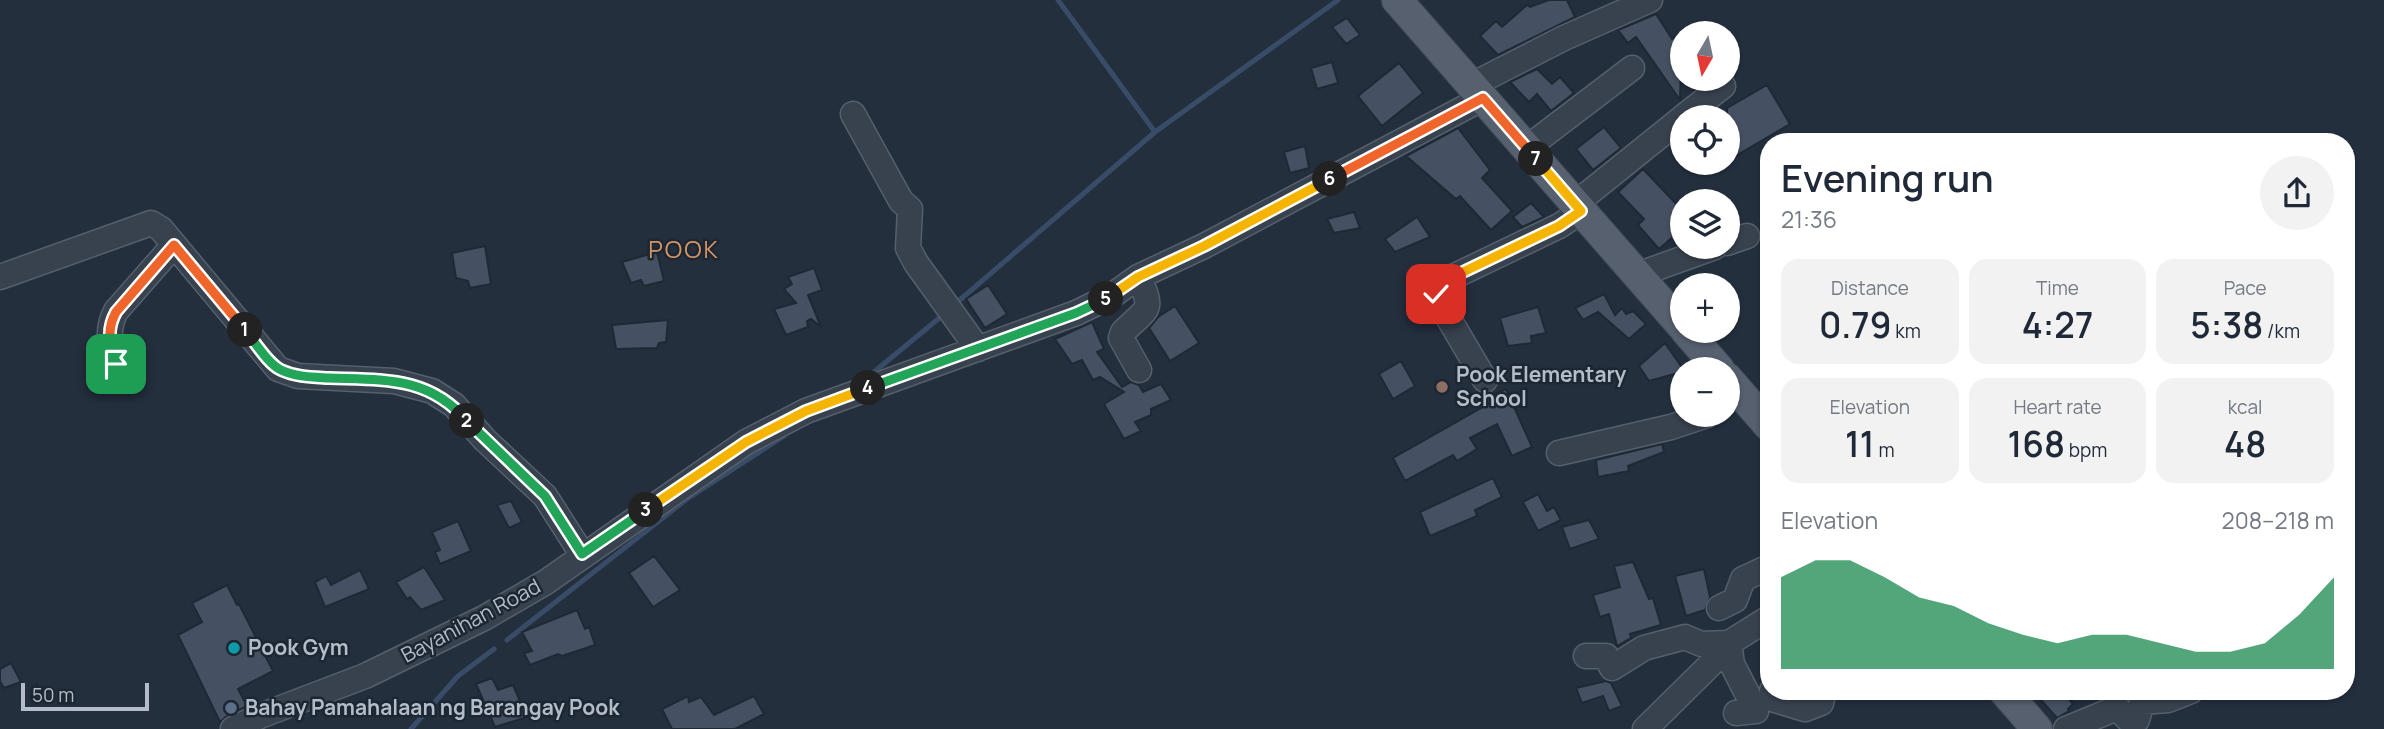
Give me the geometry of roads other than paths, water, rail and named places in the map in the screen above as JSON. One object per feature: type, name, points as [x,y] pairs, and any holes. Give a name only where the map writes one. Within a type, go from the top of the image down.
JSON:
[{"type":"main road","points":[[1397,0],[1670,312]]},
{"type":"main road","points":[[1696,343],[1709,357]]},
{"type":"main road","points":[[1740,400],[1760,418]]},
{"type":"main road","points":[[2012,700],[2038,729]]},
{"type":"street","name":"Bayanihan Road","points":[[233,729],[263,722],[484,618],[546,582],[582,554],[758,436],[806,411],[1076,313],[1113,295],[1138,277],[1204,246],[1477,92],[1564,38],[1650,0]]},
{"type":"street","points":[[1527,148],[1632,68]]},
{"type":"street","points":[[1699,105],[1717,91]]},
{"type":"street","points":[[853,114],[901,201],[910,209],[908,247],[916,263],[978,349]]},
{"type":"street","points":[[1485,380],[1439,302],[1436,294],[1438,284],[1559,226],[1670,128]]},
{"type":"street","points":[[0,277],[151,223],[161,229],[278,369],[298,376],[394,381],[432,391],[454,405],[485,440],[545,496],[582,554]]},
{"type":"street","points":[[116,364],[109,341],[110,323],[116,312],[174,245]]},
{"type":"street","points":[[1637,275],[1682,259]]},
{"type":"street","points":[[1138,277],[1149,300],[1148,307],[1123,332],[1121,338],[1139,370]]},
{"type":"street","points":[[1559,453],[1671,427]]},
{"type":"street","points":[[1718,608],[1735,600],[1743,579],[1760,571]]},
{"type":"street","points":[[1586,656],[1606,656],[1612,668],[1644,648],[1685,637],[1701,644],[1725,643],[1760,623]]},
{"type":"street","points":[[1725,643],[1732,664],[1756,711],[1736,713]]},
{"type":"street","points":[[1645,729],[1714,662],[1725,643]]},
{"type":"street","points":[[1775,700],[1805,709],[1821,703],[1822,700]]},
{"type":"street","points":[[2066,729],[2117,708],[2129,720],[2137,720],[2142,702],[2168,700]]},
{"type":"waterway","points":[[1058,0],[1155,132]]},
{"type":"waterway","points":[[954,305],[1155,132],[1338,0]]},
{"type":"waterway","points":[[869,376],[943,315]]},
{"type":"waterway","points":[[507,640],[687,499],[784,436]]},
{"type":"waterway","points":[[411,729],[458,676],[494,649]]},
{"type":"place","name":"Pook Elementary School","points":[[1442,387]]},
{"type":"place","name":"Pook Gym","points":[[234,648]]},
{"type":"place","name":"Bahay Pamahalaan ng Barangay Pook","points":[[231,708]]},
{"type":"district","name":"POOK","points":[[684,250]]}]
